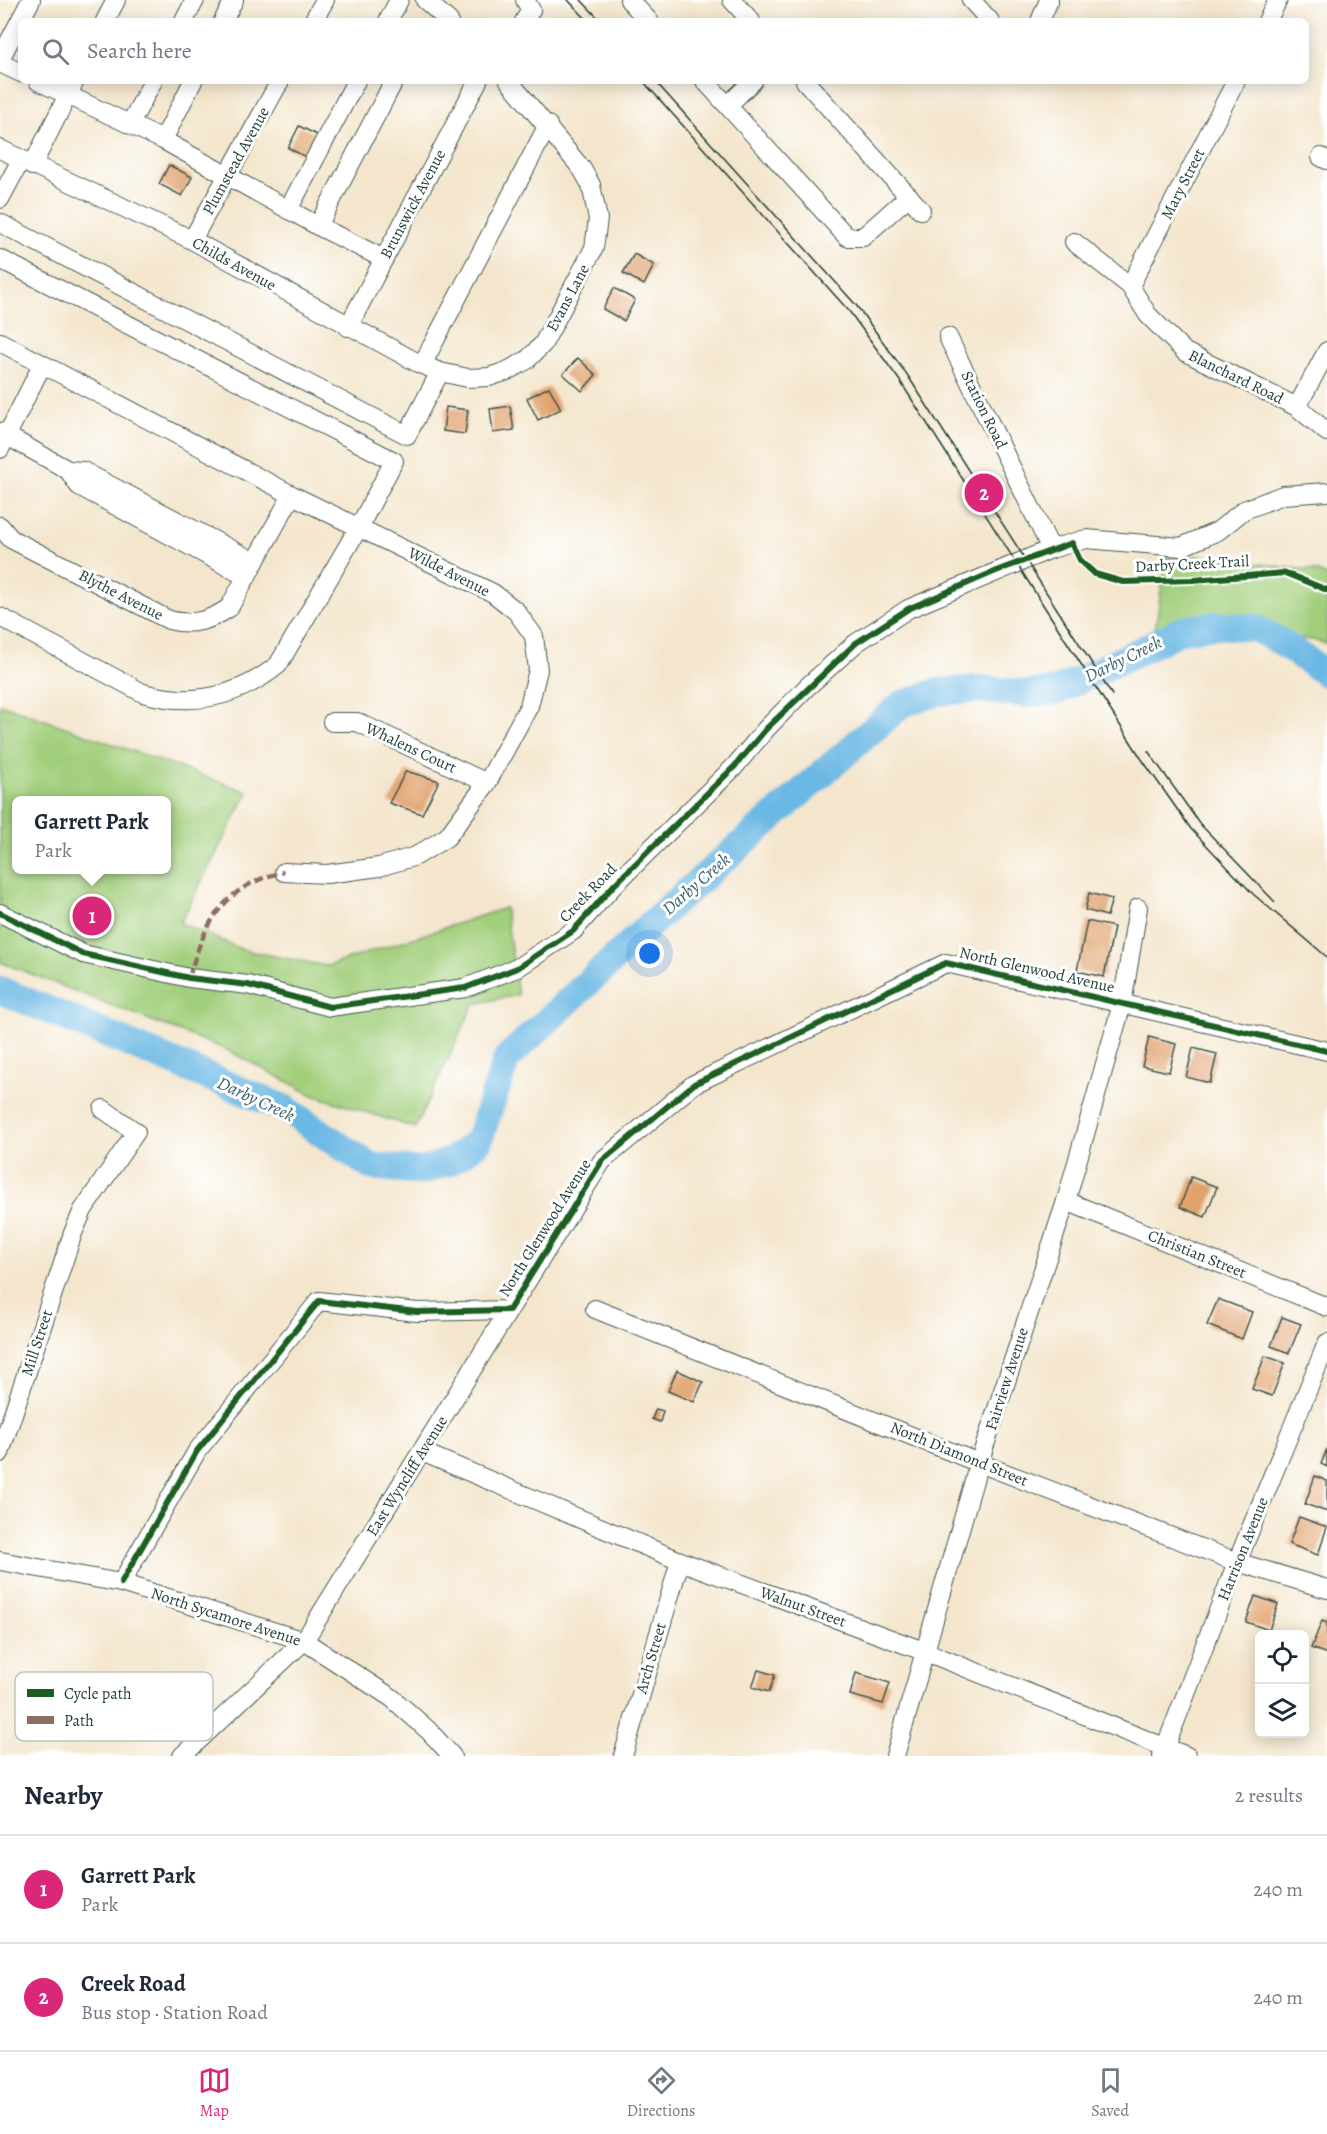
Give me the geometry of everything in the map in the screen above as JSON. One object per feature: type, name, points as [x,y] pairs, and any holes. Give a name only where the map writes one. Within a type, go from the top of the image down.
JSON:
[{"type":"street","points":[[22,18],[31,0]]},
{"type":"street","points":[[107,18],[116,0]]},
{"type":"street","points":[[186,18],[195,0]]},
{"type":"street","points":[[225,18],[234,0]]},
{"type":"street","points":[[315,18],[325,0]]},
{"type":"street","points":[[390,18],[399,0]]},
{"type":"street","points":[[525,0],[531,10],[526,18]]},
{"type":"street","points":[[629,0],[646,18]]},
{"type":"street","points":[[732,0],[748,18]]},
{"type":"street","points":[[971,0],[987,18]]},
{"type":"street","points":[[1041,18],[1049,0]]},
{"type":"street","points":[[1269,18],[1278,0]]},
{"type":"street","points":[[428,9],[444,18]]},
{"type":"street","points":[[0,59],[18,25]]},
{"type":"street","points":[[0,63],[18,72]]},
{"type":"street","points":[[52,84],[71,88],[130,124],[227,177],[384,259]]},
{"type":"street","points":[[130,124],[151,84]]},
{"type":"street","points":[[163,140],[191,84]]},
{"type":"street","name":"Plumstead Avenue","points":[[192,240],[278,84]]},
{"type":"street","points":[[288,210],[354,84]]},
{"type":"street","points":[[318,226],[392,84]]},
{"type":"street","name":"Brunswick Avenue","points":[[348,327],[476,84]]},
{"type":"street","name":"Evans Lane","points":[[468,378],[489,377],[507,371],[527,360],[543,344],[594,248],[598,219],[591,185],[582,169],[548,125],[512,84]]},
{"type":"street","points":[[708,84],[848,237],[864,237],[915,203],[808,84]]},
{"type":"street","points":[[728,105],[750,84]]},
{"type":"street","name":"Mary Street","points":[[1130,286],[1234,84]]},
{"type":"street","points":[[0,200],[27,163],[71,88]]},
{"type":"street","points":[[422,365],[548,125]]},
{"type":"street","name":"Childs Avenue","points":[[0,149],[192,240],[348,327],[422,365],[440,372],[468,378]]},
{"type":"street","points":[[0,223],[407,435],[440,372]]},
{"type":"street","name":"Blanchard Road","points":[[1074,242],[1130,286],[1148,315],[1185,352],[1297,407],[1325,425]]},
{"type":"street","points":[[0,259],[394,461],[359,528],[278,665],[263,677],[230,693],[190,700],[165,699],[143,693],[0,617]]},
{"type":"street","name":"Station Road","points":[[948,337],[1051,549]]},
{"type":"street","name":"Wilde Avenue","points":[[0,342],[292,495],[493,593],[516,611],[534,636],[538,670],[529,706],[487,783],[447,837],[416,856],[378,867],[338,872],[284,872]]},
{"type":"street","points":[[1297,407],[1327,351]]},
{"type":"street","points":[[42,365],[2,439],[68,470],[83,471],[251,569]]},
{"type":"street","name":"Creek Road","points":[[0,913],[83,954],[189,978],[248,985],[330,1007],[465,988],[517,968],[573,930],[614,885],[735,766],[766,729],[856,643],[908,609],[1051,549],[1086,539],[1181,546],[1218,531],[1244,510],[1253,506],[1283,495],[1327,492]]},
{"type":"street","name":"Blythe Avenue","points":[[0,526],[11,539],[169,620],[185,624],[215,617],[229,608],[292,495]]},
{"type":"street","name":"Whalens Court","points":[[332,722],[357,722],[487,783]]},
{"type":"street","name":"Fairview Avenue","points":[[895,1756],[979,1463],[1066,1201],[1122,1004],[1138,908]]},
{"type":"street","name":"North Glenwood Avenue","points":[[121,1583],[197,1451],[319,1301],[417,1312],[509,1310],[602,1161],[693,1084],[946,963],[1327,1051]]},
{"type":"street","name":"Mill Street","points":[[0,1453],[73,1233],[83,1210],[136,1132],[103,1109]]},
{"type":"street","name":"Christian Street","points":[[1066,1201],[1327,1307]]},
{"type":"street","name":"North Diamond Street","points":[[595,1309],[979,1463],[1237,1562],[1327,1589]]},
{"type":"street","name":"East Wyncliff Avenue","points":[[213,1727],[304,1641],[509,1310]]},
{"type":"street","name":"Harrison Avenue","points":[[1164,1752],[1237,1562],[1325,1355]]},
{"type":"street","name":"Walnut Street","points":[[422,1452],[680,1561],[926,1652],[1164,1752],[1187,1756]]},
{"type":"street","name":"North Sycamore Avenue","points":[[0,1561],[121,1583],[304,1641],[392,1698],[429,1731],[452,1756]]},
{"type":"street","name":"Arch Street","points":[[623,1756],[680,1561]]},
{"type":"street","name":"East Wyncliff Avenue","points":[[182,1756],[198,1741]]},
{"type":"green space","points":[[1197,556],[1316,571],[1327,576],[1327,644],[1313,640],[1233,632],[1196,641],[1153,644],[1166,557]]},
{"type":"green space","points":[[0,704],[248,792],[180,923],[243,950],[327,966],[505,908],[518,995],[474,1004],[415,1128],[313,1095],[227,1050],[0,962]]},
{"type":"building","points":[[299,126],[319,136],[308,158],[288,148]]},
{"type":"building","points":[[169,165],[192,177],[182,196],[159,184]]},
{"type":"building","points":[[634,254],[654,265],[644,285],[623,273]]},
{"type":"building","points":[[614,288],[635,300],[624,321],[603,309]]},
{"type":"building","points":[[578,358],[596,375],[582,391],[563,374]]},
{"type":"building","points":[[549,387],[561,409],[538,420],[527,398]]},
{"type":"building","points":[[510,406],[514,430],[493,433],[490,409]]},
{"type":"building","points":[[446,407],[468,410],[465,434],[443,431]]},
{"type":"building","points":[[406,771],[439,781],[422,814],[389,803]]},
{"type":"building","points":[[1089,893],[1112,899],[1107,916],[1085,910]]},
{"type":"building","points":[[1087,921],[1114,927],[1104,977],[1077,971]]},
{"type":"building","points":[[1149,1037],[1176,1044],[1169,1072],[1142,1066]]},
{"type":"building","points":[[1193,1048],[1217,1054],[1210,1083],[1186,1077]]},
{"type":"building","points":[[1191,1177],[1217,1187],[1205,1217],[1180,1207]]},
{"type":"building","points":[[1218,1299],[1252,1312],[1242,1339],[1207,1325]]},
{"type":"building","points":[[1282,1317],[1301,1324],[1289,1353],[1271,1346]]},
{"type":"building","points":[[1265,1356],[1285,1363],[1272,1396],[1252,1389]]},
{"type":"building","points":[[677,1370],[703,1382],[694,1402],[668,1391]]},
{"type":"building","points":[[656,1409],[663,1411],[660,1422],[652,1419]]},
{"type":"building","points":[[1327,1449],[1327,1467],[1321,1464]]},
{"type":"building","points":[[1315,1476],[1327,1481],[1327,1512],[1305,1504]]},
{"type":"building","points":[[1299,1517],[1327,1527],[1318,1555],[1289,1544]]},
{"type":"building","points":[[1255,1596],[1278,1604],[1269,1630],[1246,1622]]},
{"type":"building","points":[[1322,1621],[1327,1623],[1327,1654],[1311,1648]]},
{"type":"building","points":[[758,1670],[775,1675],[769,1692],[752,1687]]},
{"type":"building","points":[[856,1673],[890,1683],[883,1704],[850,1695]]},
{"type":"waterway","name":"Darby Creek","points":[[0,990],[286,1109],[370,1166],[422,1171],[451,1161],[478,1142],[507,1058],[666,910],[902,704],[938,692],[979,689],[1028,694],[1057,691],[1182,630],[1215,625],[1255,628],[1281,642],[1327,674]]},
{"type":"tram line","points":[[568,0],[585,18]]},
{"type":"tram line","points":[[581,0],[598,18]]},
{"type":"tram line","points":[[646,84],[849,311],[900,381],[1141,758],[1191,829],[1253,894],[1327,957]]},
{"type":"tram line","points":[[658,84],[856,305],[908,376],[1112,695]]},
{"type":"tram line","points":[[1148,751],[1200,824],[1275,902]]},
{"type":"marked path","points":[[189,978],[202,940],[220,909],[246,886],[284,872]]},
{"type":"cycle path","name":"Darby Creek Trail","points":[[0,913],[83,954],[189,978],[248,985],[330,1007],[465,988],[517,968],[573,931],[614,885],[735,766],[766,729],[856,643],[908,609],[996,571],[1072,543],[1080,560],[1095,574],[1123,582],[1192,580],[1285,573],[1327,590]]},
{"type":"cycle path","points":[[121,1583],[197,1451],[319,1301],[417,1312],[509,1310],[602,1161],[694,1084],[946,963],[1327,1051]]},
{"type":"place","name":"Creek Road","points":[[984,493]]},
{"type":"place","name":"Garrett Park","points":[[92,916]]}]
